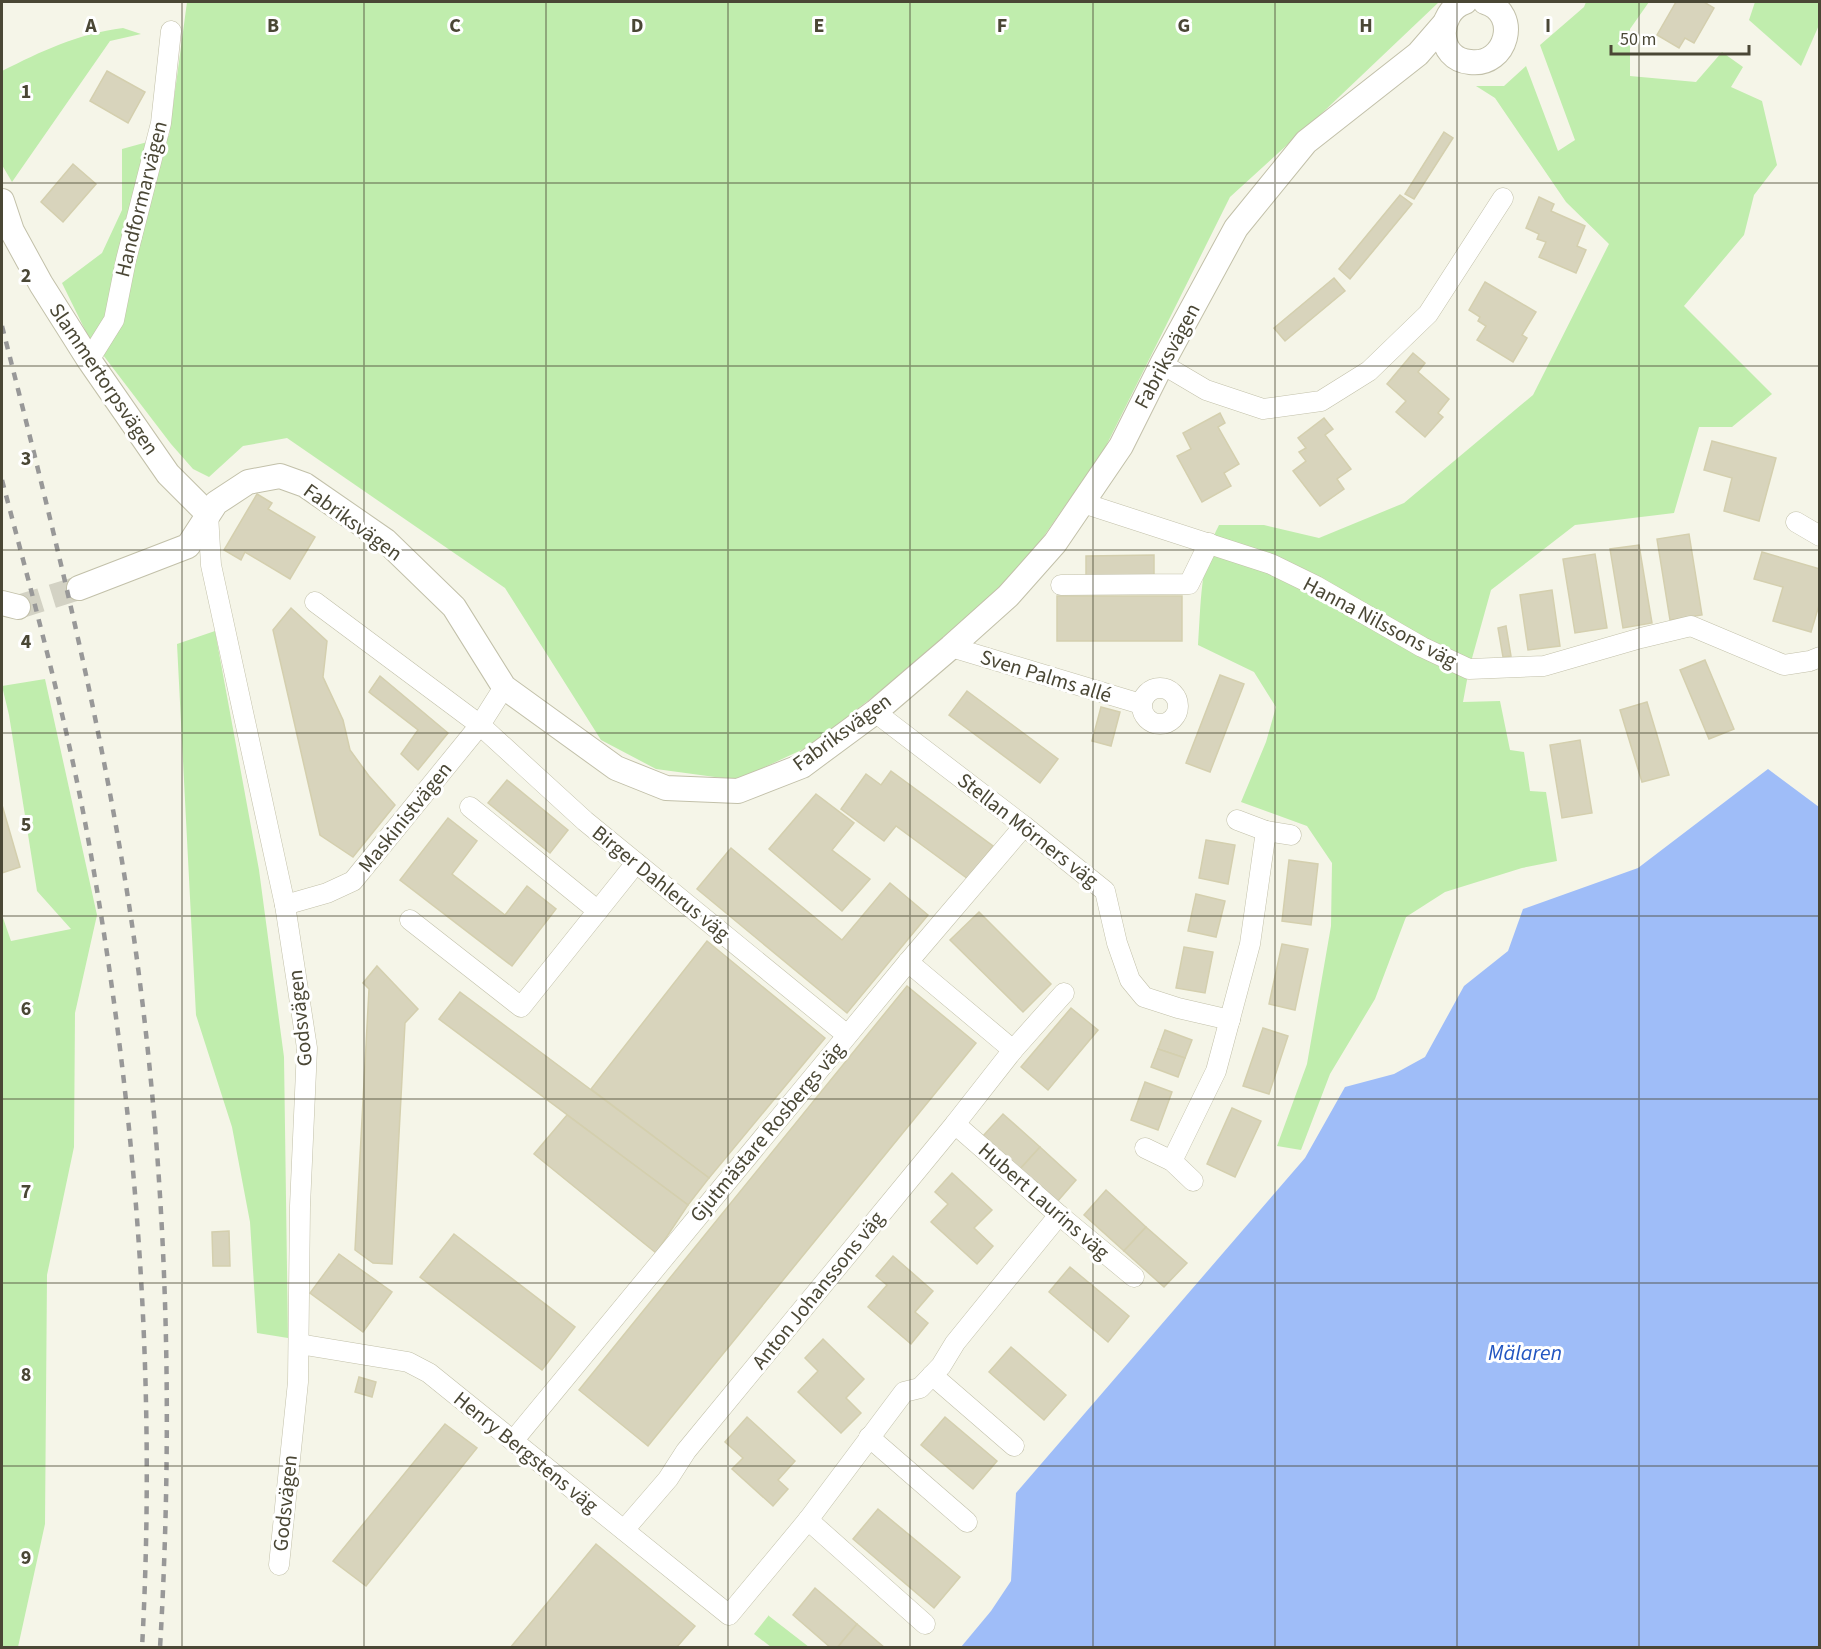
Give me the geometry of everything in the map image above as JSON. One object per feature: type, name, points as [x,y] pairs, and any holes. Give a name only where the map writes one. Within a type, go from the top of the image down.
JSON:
[{"type":"street","name":"Fabriksvägen","points":[[79,588],[188,546],[216,503],[248,482],[280,476],[305,484],[386,541],[454,607],[504,687],[616,768],[666,788],[738,791],[802,766],[875,712],[951,647],[1008,596],[1055,543],[1121,446],[1162,364],[1236,228],[1306,142],[1418,54],[1444,24],[1453,8],[1465,2]]},
{"type":"street","points":[[1418,54],[1458,58],[1468,62],[1483,62],[1493,57],[1501,50],[1506,39],[1506,24],[1496,8],[1485,2]]},
{"type":"street","points":[[1444,24],[1443,34],[1446,45],[1458,58]]},
{"type":"street","name":"Handformarvägen","points":[[89,360],[114,320],[126,260],[161,123],[171,31]]},
{"type":"street","points":[[1162,364],[1206,390],[1263,409],[1321,401],[1369,372],[1428,314],[1503,198]]},
{"type":"street","name":"Slammertorpsvägen","points":[[2,201],[17,240],[41,284],[89,360],[168,474],[208,514]]},
{"type":"street","name":"Hanna Nilssons väg","points":[[1083,503],[1271,564],[1316,586],[1422,647],[1469,669],[1544,666],[1691,626],[1784,665],[1810,662],[1820,657]]},
{"type":"street","name":"Godsvägen","points":[[208,514],[211,565],[285,905],[307,1048],[300,1206],[298,1382],[279,1566]]},
{"type":"street","points":[[1796,522],[1820,536]]},
{"type":"street","points":[[1061,585],[1189,584],[1209,543]]},
{"type":"street","name":"Birger Dahlerus väg","points":[[315,602],[480,725],[585,821],[847,1035]]},
{"type":"street","name":"Sven Palms allé","points":[[951,647],[1142,704]]},
{"type":"street","points":[[480,725],[504,687]]},
{"type":"street","name":"Stellan Mörners väg","points":[[875,712],[1024,826],[1104,891],[1117,943],[1130,980],[1144,997],[1178,1008],[1230,1020]]},
{"type":"street","name":"Maskinistvägen","points":[[285,905],[327,893],[352,881],[480,725]]},
{"type":"street","points":[[470,807],[598,911]]},
{"type":"street","points":[[1237,820],[1266,831],[1291,835]]},
{"type":"street","name":"Gjutmästare Rosbergs väg","points":[[513,1441],[847,1035],[1024,826]]},
{"type":"street","points":[[1172,1161],[1216,1071],[1250,944],[1266,831]]},
{"type":"street","points":[[410,920],[521,1007],[636,863]]},
{"type":"street","points":[[908,962],[1012,1050]]},
{"type":"street","name":"Anton Johanssons väg","points":[[624,1530],[668,1479],[686,1451],[955,1124],[1012,1050],[1064,993]]},
{"type":"street","name":"Hubert Laurins väg","points":[[955,1124],[1134,1277]]},
{"type":"street","points":[[1145,1149],[1172,1161],[1193,1181]]},
{"type":"street","points":[[925,1624],[808,1520],[904,1392],[920,1388],[941,1366],[955,1343],[1059,1215]]},
{"type":"street","name":"Henry Bergstens väg","points":[[298,1344],[408,1362],[429,1373],[729,1615],[808,1520]]},
{"type":"street","points":[[932,1375],[1014,1446]]},
{"type":"street","points":[[868,1437],[967,1522]]},
{"type":"green space","points":[[187,2],[1439,2],[1230,197],[1104,450],[1002,596],[810,746],[737,780],[656,769],[601,740],[505,588],[287,438],[243,446],[209,477],[193,469],[171,444],[87,334],[62,283],[102,253],[122,210],[122,149],[169,136]]},
{"type":"green space","points":[[1586,2],[1649,2],[1630,29],[1630,76],[1696,82],[1722,52],[1743,67],[1731,87],[1762,101],[1777,165],[1754,195],[1744,235],[1684,306],[1772,394],[1732,427],[1699,427],[1674,513],[1575,525],[1491,590],[1469,669],[1463,702],[1500,701],[1510,750],[1524,752],[1530,791],[1546,792],[1557,861],[1522,868],[1445,892],[1406,917],[1375,999],[1330,1074],[1301,1150],[1277,1146],[1307,1064],[1331,926],[1332,863],[1307,826],[1241,802],[1266,742],[1276,707],[1254,672],[1198,645],[1202,584],[1208,553],[1219,525],[1264,525],[1319,538],[1404,503],[1533,395],[1609,244],[1566,202],[1495,98],[1476,86],[1504,86],[1526,66],[1558,151],[1575,140],[1540,45],[1584,7]]},
{"type":"green space","points":[[1755,2],[1819,2],[1819,25],[1801,66],[1749,20]]},
{"type":"green space","points":[[123,28],[141,34],[110,41],[12,182],[2,165],[2,71],[75,39]]},
{"type":"green space","points":[[215,631],[259,870],[284,1057],[288,1338],[257,1333],[250,1222],[232,1127],[196,1015],[177,644]]},
{"type":"green space","points":[[45,679],[97,915],[75,1013],[74,1147],[47,1275],[45,1524],[18,1647],[2,1648],[2,915],[11,941],[71,929],[37,891],[9,715],[2,686]]},
{"type":"green space","points":[[769,1615],[809,1647],[771,1647],[754,1634]]},
{"type":"water","name":"Mälaren","points":[[1768,769],[1819,807],[1819,1647],[961,1647],[991,1611],[1011,1581],[1016,1493],[1305,1158],[1345,1087],[1394,1074],[1425,1057],[1464,986],[1508,951],[1523,909],[1638,868]]},
{"type":"building","points":[[1676,2],[1704,2],[1714,8],[1694,43],[1685,38],[1679,48],[1657,35]]},
{"type":"building","points":[[107,71],[145,92],[128,123],[90,101]]},
{"type":"building","points":[[1444,132],[1453,138],[1414,199],[1405,194]]},
{"type":"building","points":[[73,164],[96,184],[63,222],[41,202]]},
{"type":"building","points":[[1400,195],[1412,204],[1350,279],[1339,269]]},
{"type":"building","points":[[1539,197],[1554,204],[1551,211],[1585,226],[1577,246],[1586,250],[1576,273],[1539,257],[1546,242],[1537,239],[1539,234],[1526,228]]},
{"type":"building","points":[[1334,278],[1345,291],[1285,341],[1274,328]]},
{"type":"building","points":[[1485,282],[1536,312],[1522,335],[1527,338],[1513,362],[1477,340],[1486,326],[1478,321],[1480,317],[1469,310]]},
{"type":"building","points":[[1413,353],[1425,363],[1418,372],[1449,399],[1438,413],[1443,417],[1425,437],[1396,412],[1406,401],[1387,384]]},
{"type":"building","points":[[1220,413],[1225,423],[1218,427],[1239,464],[1224,473],[1231,486],[1202,502],[1177,456],[1191,449],[1183,433]]},
{"type":"building","points":[[1324,418],[1333,429],[1325,435],[1351,469],[1337,479],[1344,489],[1320,506],[1293,471],[1306,461],[1299,452],[1306,448],[1298,438]]},
{"type":"building","points":[[1712,441],[1776,458],[1759,521],[1724,511],[1732,478],[1704,470]]},
{"type":"building","points":[[257,494],[272,503],[268,509],[315,537],[290,579],[245,552],[241,560],[224,550]]},
{"type":"building","points":[[1689,534],[1702,615],[1670,620],[1657,539]]},
{"type":"building","points":[[1639,545],[1652,623],[1623,628],[1610,549]]},
{"type":"building","points":[[1762,552],[1820,569],[1820,602],[1811,632],[1773,621],[1783,587],[1754,579]]},
{"type":"building","points":[[1595,554],[1607,628],[1575,633],[1563,559]]},
{"type":"building","points":[[1154,555],[1154,575],[1086,575],[1086,556]]},
{"type":"building","points":[[1552,590],[1560,646],[1528,650],[1520,595]]},
{"type":"building","points":[[1057,596],[1182,596],[1182,641],[1057,641]]},
{"type":"building","points":[[291,608],[327,641],[323,677],[343,720],[350,750],[395,805],[353,857],[320,835],[273,630]]},
{"type":"building","points":[[1506,626],[1511,656],[1503,657],[1498,628]]},
{"type":"building","points":[[1705,660],[1734,729],[1709,739],[1680,670]]},
{"type":"building","points":[[1220,675],[1244,684],[1210,772],[1186,763]]},
{"type":"building","points":[[380,676],[448,733],[418,770],[401,754],[418,730],[369,692]]},
{"type":"building","points":[[967,691],[1058,759],[1040,783],[949,715]]},
{"type":"building","points":[[1647,702],[1669,775],[1642,782],[1620,710]]},
{"type":"building","points":[[1101,707],[1120,712],[1111,746],[1092,741]]},
{"type":"building","points":[[1580,740],[1592,813],[1562,818],[1550,745]]},
{"type":"building","points":[[891,771],[993,846],[968,879],[896,826],[884,841],[841,809],[866,774],[881,785]]},
{"type":"building","points":[[507,780],[568,830],[550,853],[488,803]]},
{"type":"building","points":[[816,794],[854,823],[832,850],[870,879],[842,911],[769,849]]},
{"type":"building","points":[[2,805],[20,867],[2,873]]},
{"type":"building","points":[[448,818],[477,841],[452,874],[505,915],[527,886],[556,909],[512,966],[400,880]]},
{"type":"building","points":[[1206,840],[1235,845],[1228,884],[1199,878]]},
{"type":"building","points":[[731,848],[842,940],[890,883],[928,915],[847,1013],[697,889]]},
{"type":"building","points":[[1289,860],[1318,864],[1311,925],[1282,921]]},
{"type":"building","points":[[1196,894],[1225,901],[1216,937],[1188,931]]},
{"type":"building","points":[[979,912],[1051,984],[1023,1012],[950,940]]},
{"type":"building","points":[[707,941],[825,1038],[709,1178],[591,1089]]},
{"type":"building","points":[[1282,944],[1308,949],[1295,1010],[1269,1004]]},
{"type":"building","points":[[1184,947],[1213,952],[1205,993],[1176,988]]},
{"type":"building","points":[[377,966],[418,1009],[405,1023],[392,1264],[373,1263],[355,1250],[369,989],[363,983]]},
{"type":"building","points":[[907,986],[976,1043],[648,1446],[579,1390]]},
{"type":"building","points":[[460,992],[709,1178],[688,1205],[439,1019]]},
{"type":"building","points":[[1071,1008],[1098,1030],[1048,1090],[1021,1067]]},
{"type":"building","points":[[1263,1028],[1288,1036],[1269,1094],[1243,1086]]},
{"type":"building","points":[[1165,1030],[1192,1040],[1185,1058],[1158,1049]]},
{"type":"building","points":[[1158,1049],[1185,1058],[1178,1077],[1151,1067]]},
{"type":"building","points":[[1145,1082],[1172,1092],[1158,1130],[1131,1120]]},
{"type":"building","points":[[1232,1108],[1261,1121],[1235,1177],[1207,1164]]},
{"type":"building","points":[[1003,1114],[1040,1147],[1020,1169],[983,1136]]},
{"type":"building","points":[[567,1115],[688,1205],[656,1253],[534,1154]]},
{"type":"building","points":[[1040,1147],[1076,1180],[1057,1202],[1020,1169]]},
{"type":"building","points":[[952,1173],[992,1210],[974,1228],[993,1246],[977,1264],[931,1222],[948,1204],[935,1192]]},
{"type":"building","points":[[1106,1190],[1146,1227],[1124,1251],[1084,1215]]},
{"type":"building","points":[[1146,1227],[1187,1263],[1164,1287],[1124,1251]]},
{"type":"building","points":[[229,1231],[230,1266],[213,1266],[212,1232]]},
{"type":"building","points":[[454,1234],[575,1327],[542,1370],[420,1277]]},
{"type":"building","points":[[339,1254],[392,1292],[363,1332],[310,1293]]},
{"type":"building","points":[[893,1256],[933,1291],[915,1312],[928,1323],[911,1344],[868,1307],[887,1285],[876,1276]]},
{"type":"building","points":[[1070,1267],[1129,1316],[1108,1342],[1049,1292]]},
{"type":"building","points":[[823,1339],[864,1379],[846,1398],[861,1413],[841,1433],[798,1392],[818,1371],[805,1358]]},
{"type":"building","points":[[1011,1347],[1066,1395],[1044,1420],[989,1372]]},
{"type":"building","points":[[359,1377],[376,1382],[372,1397],[355,1392]]},
{"type":"building","points":[[747,1417],[795,1461],[778,1480],[788,1489],[773,1506],[732,1469],[743,1458],[725,1442]]},
{"type":"building","points":[[945,1417],[997,1461],[973,1489],[921,1445]]},
{"type":"building","points":[[445,1424],[477,1448],[366,1586],[333,1561]]},
{"type":"building","points":[[878,1509],[960,1577],[934,1608],[853,1539]]},
{"type":"building","points":[[596,1544],[695,1626],[676,1648],[510,1648]]},
{"type":"building","points":[[815,1588],[857,1624],[837,1648],[831,1648],[793,1615]]},
{"type":"building","points":[[857,1624],[885,1648],[837,1648]]},
{"type":"tunnel","points":[[18,607],[79,588]]},
{"type":"railway","points":[[2,326],[43,489],[99,735],[140,983],[157,1149],[165,1315],[166,1482],[160,1648]]},
{"type":"railway","points":[[2,480],[70,748],[105,938],[119,1039],[139,1241],[144,1343],[147,1444],[142,1648]]}]
